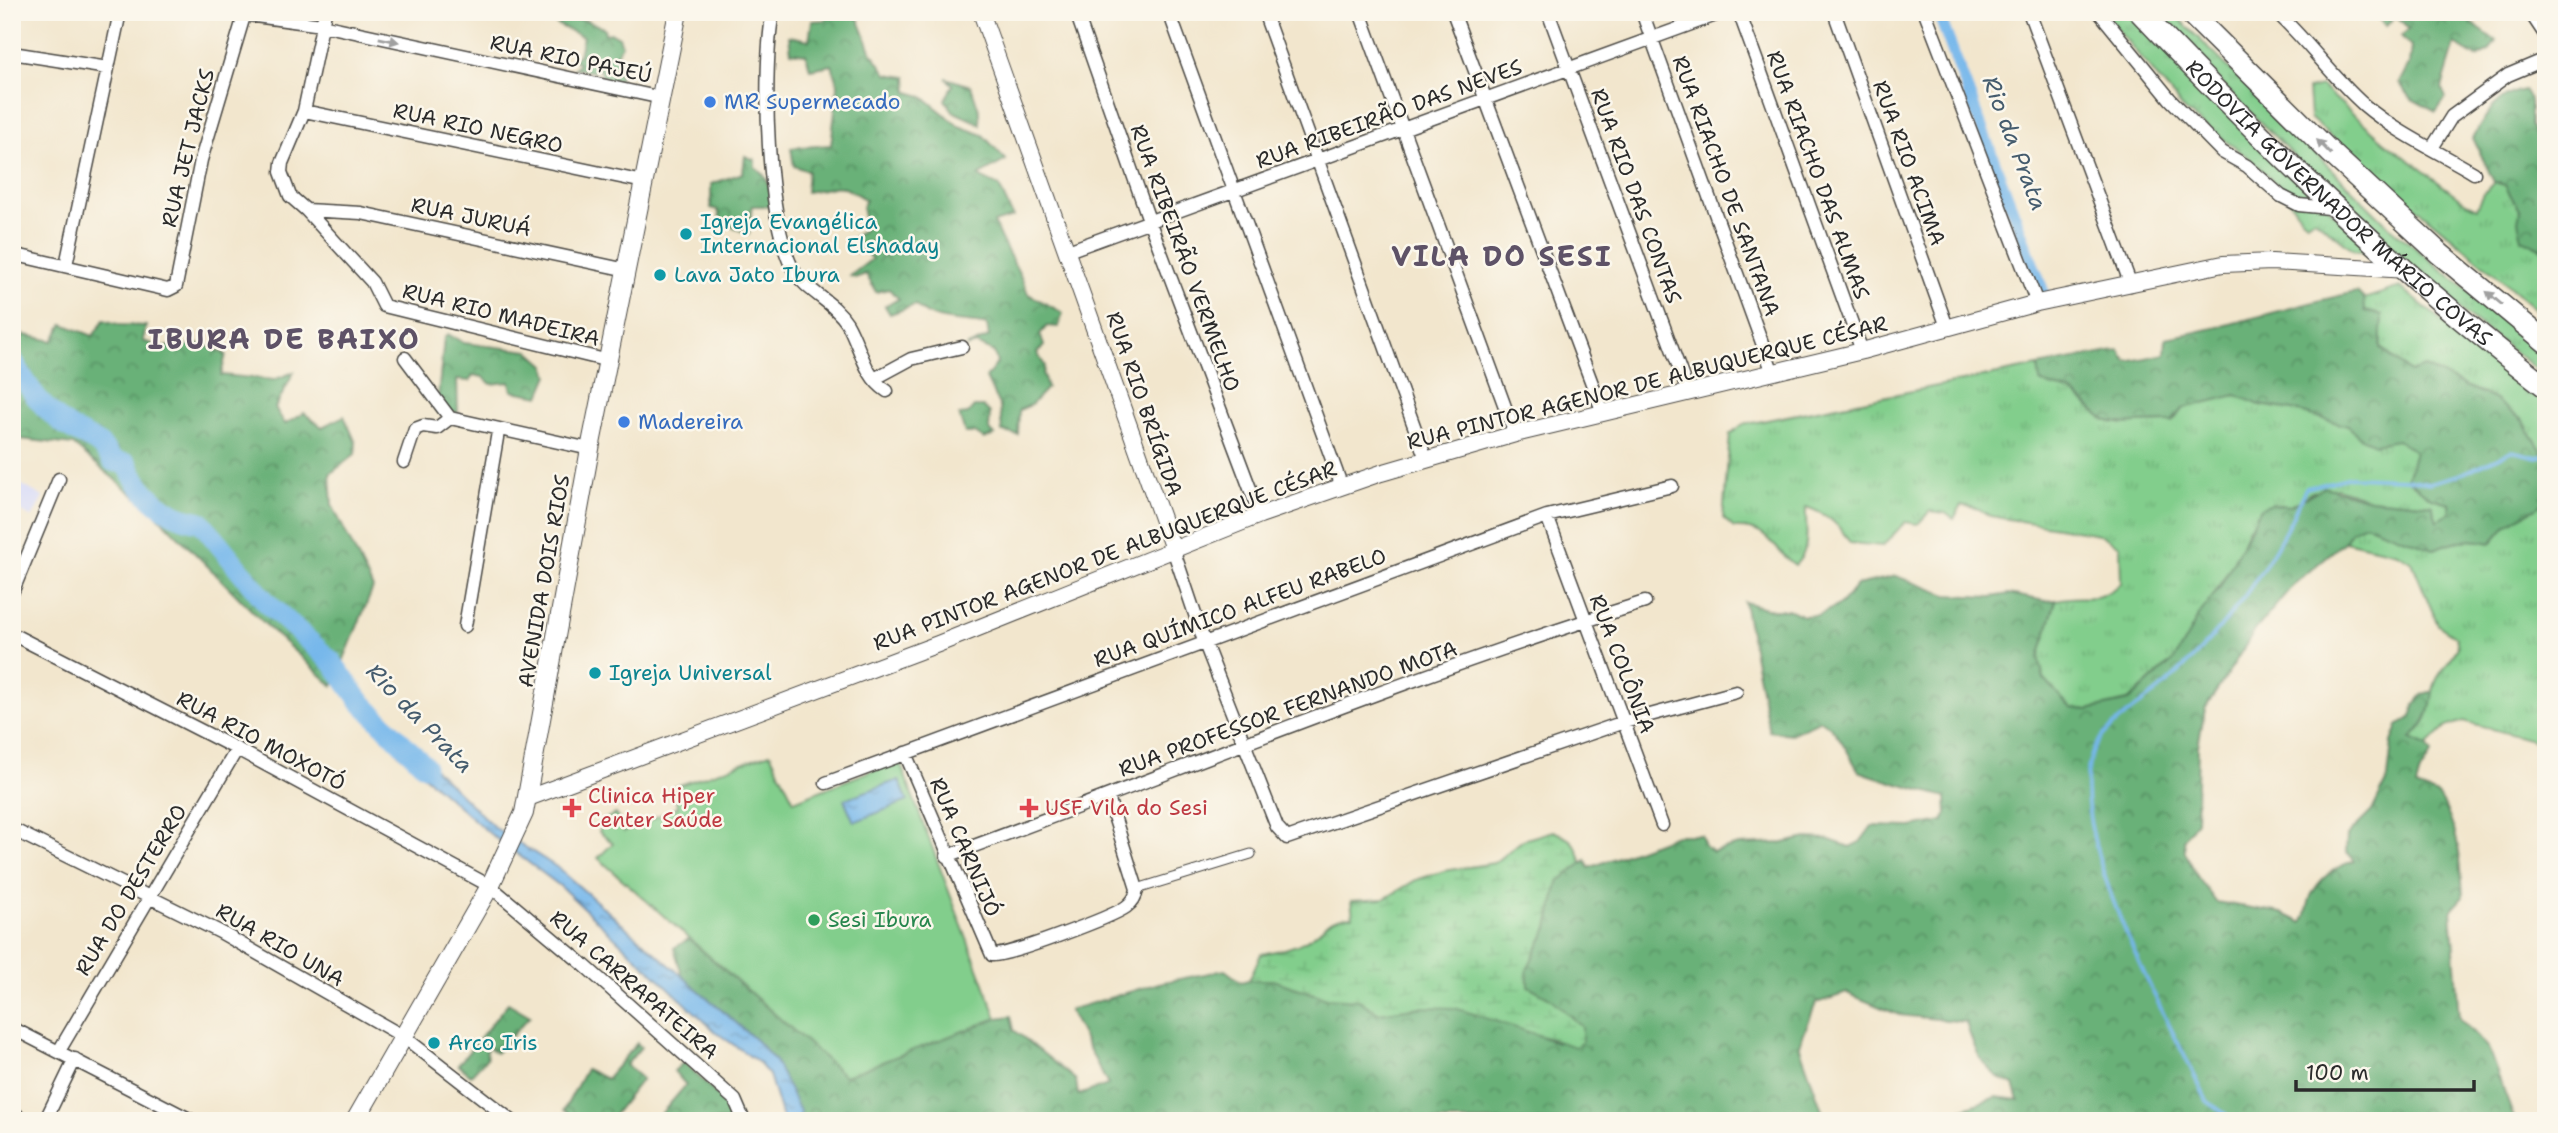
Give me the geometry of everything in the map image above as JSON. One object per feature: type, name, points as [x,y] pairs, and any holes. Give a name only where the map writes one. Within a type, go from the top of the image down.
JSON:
[{"type":"highway","name":"RODOVIA GOVERNADOR MÁRIO COVAS","points":[[2140,12],[2203,79],[2339,209],[2546,387]]},
{"type":"highway","name":"RODOVIA GOVERNADOR MÁRIO COVAS","points":[[2189,12],[2330,153],[2440,254],[2546,342]]},
{"type":"main road","name":"AVENIDA DOIS RIOS","points":[[355,1121],[490,886],[511,844],[528,798],[590,449],[678,12]]},
{"type":"street","points":[[12,254],[66,265],[120,12]]},
{"type":"street","name":"RUA RIO PAJEÚ","points":[[225,12],[244,16],[324,19],[662,98]]},
{"type":"street","points":[[773,12],[765,69],[768,124],[784,244],[800,279],[842,316],[874,379],[887,391]]},
{"type":"street","name":"RUA RIO BRÍGIDA","points":[[981,12],[1068,251],[1204,641],[1280,832],[1285,837],[1293,838],[1624,722]]},
{"type":"street","name":"RUA RIBEIRÃO VERMELHO","points":[[1076,12],[1150,223],[1260,516]]},
{"type":"street","points":[[1169,12],[1342,487]]},
{"type":"street","points":[[1264,12],[1426,460]]},
{"type":"street","points":[[1360,12],[1515,434]]},
{"type":"street","points":[[1453,12],[1603,413]]},
{"type":"street","name":"RUA RIO DAS CONTAS","points":[[1548,12],[1688,392]]},
{"type":"street","name":"RUA RIACHO DE SANTANA","points":[[1642,12],[1773,373]]},
{"type":"street","name":"RUA RIBEIRÃO DAS NEVES","points":[[1068,251],[1724,12]]},
{"type":"street","name":"RUA RIACHO DAS ALMAS","points":[[1739,12],[1862,351]]},
{"type":"street","name":"RUA RIO ACIMA","points":[[1834,12],[1947,327]]},
{"type":"street","points":[[1925,12],[2037,303]]},
{"type":"street","points":[[2029,12],[2130,285]]},
{"type":"street","points":[[2099,12],[2161,89],[2222,152],[2247,166],[2290,200],[2319,209],[2339,209]]},
{"type":"street","points":[[2276,12],[2296,30],[2363,104],[2390,125],[2474,173]]},
{"type":"street","points":[[2530,12],[2546,36]]},
{"type":"street","name":"RUA JET JACKS","points":[[66,265],[173,289],[178,284],[201,160],[244,16]]},
{"type":"street","points":[[306,210],[292,200],[281,172],[283,157],[304,111],[324,19]]},
{"type":"street","points":[[12,53],[108,68]]},
{"type":"street","points":[[2432,148],[2452,116],[2508,75],[2546,59]]},
{"type":"street","name":"RUA RIO NEGRO","points":[[304,111],[644,183]]},
{"type":"street","name":"RUA JURUÁ","points":[[306,210],[361,213],[627,270]]},
{"type":"street","name":"RUA RIO MADEIRA","points":[[306,210],[372,282],[384,306],[609,361]]},
{"type":"street","name":"RUA PINTOR AGENOR DE ALBUQUERQUE CÉSAR","points":[[528,798],[938,644],[1260,516],[1342,487],[1515,434],[1862,351],[2037,303],[2237,263],[2272,262],[2407,270]]},
{"type":"street","points":[[874,379],[911,359],[962,347]]},
{"type":"street","points":[[405,358],[450,418],[498,432],[590,449]]},
{"type":"street","points":[[404,462],[415,429],[425,425],[438,428],[450,418]]},
{"type":"street","points":[[465,626],[498,432]]},
{"type":"street","points":[[12,593],[59,479]]},
{"type":"street","name":"RUA QUÍMICO ALFEU RABELO","points":[[826,783],[1547,516],[1672,486]]},
{"type":"street","name":"RUA COLÔNIA","points":[[1547,516],[1662,825]]},
{"type":"street","name":"RUA PROFESSOR FERNANDO MOTA","points":[[947,856],[1246,744],[1645,601]]},
{"type":"street","name":"RUA RIO MOXOTÓ","points":[[12,634],[237,749],[490,886]]},
{"type":"street","points":[[1624,722],[1736,692]]},
{"type":"street","name":"RUA DO DESTERRO","points":[[59,1051],[237,749]]},
{"type":"street","name":"RUA CARNIJÓ","points":[[905,753],[947,856],[992,955],[1011,952],[1122,910],[1133,901],[1138,889]]},
{"type":"street","points":[[1108,797],[1138,889],[1251,854]]},
{"type":"street","name":"RUA RIO UNA","points":[[12,829],[220,932],[404,1037],[512,1121]]},
{"type":"street","name":"RUA CARRAPATEIRA","points":[[490,886],[584,965],[735,1100],[744,1121]]},
{"type":"street","points":[[12,1028],[192,1121]]},
{"type":"street","points":[[45,1121],[75,1059]]},
{"type":"shaded area","points":[[12,479],[43,497],[32,518],[12,506]]},
{"type":"green space","points":[[827,12],[843,12],[845,16],[858,18],[872,53],[887,74],[907,77],[908,92],[922,96],[959,126],[983,135],[1006,160],[978,176],[999,186],[1013,217],[994,223],[1028,294],[1063,313],[1058,327],[1047,326],[1040,334],[1044,346],[1037,353],[1045,366],[1043,374],[1047,388],[1031,405],[1019,410],[1018,435],[1002,432],[1000,407],[986,378],[997,363],[994,352],[976,344],[966,347],[989,337],[987,325],[940,319],[915,305],[890,314],[885,306],[899,299],[889,289],[876,292],[866,274],[855,278],[850,276],[872,259],[862,249],[854,252],[847,243],[866,228],[862,207],[866,200],[836,186],[806,192],[808,171],[794,166],[791,148],[831,145],[838,85],[832,65],[810,69],[806,54],[791,52],[789,36],[809,40],[812,21],[826,20]]},
{"type":"green space","points":[[2103,12],[2127,12],[2377,255],[2354,250],[2315,219],[2307,222],[2302,218],[2278,186],[2249,158],[2186,112]]},
{"type":"green space","points":[[2150,12],[2172,12],[2392,229],[2546,354],[2546,377],[2406,268]]},
{"type":"green space","points":[[2377,12],[2466,12],[2470,22],[2496,41],[2489,51],[2478,57],[2455,44],[2442,88],[2446,98],[2436,112],[2412,99],[2399,83],[2409,64],[2411,47],[2401,36],[2409,29],[2396,16],[2386,26],[2375,16]]},
{"type":"green space","points":[[560,17],[585,20],[604,28],[605,34],[612,33],[619,37],[622,45],[616,54],[620,80],[605,81],[598,68],[593,72],[574,68],[579,63],[573,59],[579,55],[583,37],[556,24]]},
{"type":"green space","points":[[946,78],[971,86],[980,113],[980,124],[954,112],[945,100],[953,85]]},
{"type":"green space","points":[[2321,86],[2384,141],[2466,203],[2477,208],[2484,193],[2494,182],[2505,185],[2520,212],[2522,239],[2546,251],[2546,319],[2310,118],[2308,89]]},
{"type":"green space","points":[[2524,90],[2530,99],[2530,126],[2543,143],[2546,251],[2522,239],[2518,221],[2520,212],[2505,185],[2494,182],[2473,138],[2487,114],[2499,101]]},
{"type":"green space","points":[[745,156],[755,160],[755,167],[766,179],[771,206],[752,206],[749,234],[721,222],[718,210],[711,208],[711,184],[743,173]]},
{"type":"green space","points":[[2400,287],[2546,405],[2546,457],[2522,420],[2494,399],[2425,367],[2410,372],[2380,347],[2382,315],[2365,311],[2364,299]]},
{"type":"green space","points":[[2357,292],[2364,299],[2365,311],[2382,315],[2380,348],[2410,372],[2424,367],[2494,399],[2522,420],[2546,457],[2546,502],[2506,525],[2491,543],[2462,541],[2433,549],[2365,524],[2351,531],[2345,541],[2293,585],[2256,629],[2205,709],[2198,746],[2196,821],[2184,839],[2185,852],[2197,876],[2216,902],[2282,913],[2302,923],[2311,896],[2319,883],[2334,870],[2354,861],[2346,852],[2347,836],[2372,811],[2388,778],[2392,742],[2398,726],[2411,717],[2415,704],[2423,694],[2433,691],[2427,717],[2411,739],[2427,746],[2432,753],[2420,772],[2416,787],[2438,795],[2458,844],[2463,897],[2451,910],[2459,1018],[2488,1048],[2515,1121],[1928,1121],[1996,1097],[2019,1100],[2014,1085],[1995,1075],[1982,1061],[1966,1022],[1899,1015],[1847,993],[1816,1003],[1799,1045],[1826,1121],[798,1121],[775,1061],[757,1041],[683,977],[674,948],[689,939],[845,1076],[997,1018],[1011,1016],[1014,1030],[1076,1080],[1078,1095],[1108,1085],[1069,1010],[1159,983],[1225,970],[1241,982],[1255,978],[1273,980],[1327,998],[1359,1000],[1378,1013],[1435,1007],[1467,1010],[1507,1022],[1557,1043],[1573,1017],[1563,1012],[1550,998],[1528,986],[1527,969],[1548,928],[1558,882],[1586,860],[1589,868],[1676,835],[1701,835],[1705,846],[1712,852],[1739,845],[1783,843],[1807,838],[1827,839],[1850,847],[1860,842],[1872,826],[1911,827],[1943,821],[1947,814],[1946,797],[1859,771],[1838,736],[1821,720],[1791,734],[1769,731],[1744,602],[1773,610],[1791,610],[1803,616],[1819,615],[1841,604],[1857,585],[1896,576],[1947,595],[1992,597],[2009,594],[2045,601],[2056,600],[2039,658],[2044,679],[2071,708],[2088,710],[2128,701],[2174,660],[2201,612],[2220,587],[2261,508],[2272,504],[2290,506],[2324,487],[2370,499],[2432,505],[2437,521],[2451,513],[2450,503],[2431,498],[2407,479],[2415,451],[2397,440],[2375,444],[2361,438],[2348,426],[2293,410],[2260,405],[2236,395],[2184,408],[2172,422],[2112,422],[2101,417],[2071,392],[2040,381],[2038,366],[2119,350],[2127,362],[2165,354],[2166,338]]},
{"type":"green space","points":[[104,320],[121,325],[146,326],[143,341],[162,347],[203,344],[226,354],[221,375],[274,380],[294,372],[275,408],[285,424],[304,413],[322,427],[344,416],[356,443],[355,454],[330,474],[332,505],[373,588],[333,686],[270,629],[152,510],[73,445],[12,438],[12,332],[53,341],[63,324],[93,336]]},
{"type":"green space","points":[[448,334],[464,343],[529,351],[545,365],[549,375],[540,396],[512,391],[510,382],[491,384],[483,377],[473,375],[470,381],[457,380],[458,413],[447,411],[438,397],[444,338]]},
{"type":"green space","points":[[2038,366],[2041,381],[2076,395],[2101,417],[2112,422],[2172,422],[2184,408],[2236,394],[2260,405],[2293,410],[2348,426],[2361,438],[2397,440],[2415,451],[2407,479],[2431,498],[2450,503],[2451,514],[2437,521],[2432,505],[2370,499],[2337,488],[2312,492],[2290,506],[2272,504],[2248,528],[2239,553],[2174,660],[2128,701],[2088,710],[2071,708],[2044,680],[2039,658],[2056,600],[2096,597],[2121,583],[2120,546],[2099,534],[1990,516],[1979,509],[1961,505],[1954,519],[1945,513],[1930,511],[1918,524],[1905,522],[1883,546],[1850,543],[1832,520],[1806,507],[1806,545],[1795,565],[1762,534],[1746,528],[1734,528],[1723,518],[1730,434],[1742,425]]},
{"type":"green space","points":[[974,407],[984,407],[990,413],[989,429],[995,435],[984,439],[975,433],[965,433],[959,415],[968,414]]},
{"type":"green space","points":[[2546,502],[2546,744],[2464,721],[2446,727],[2427,746],[2411,739],[2429,715],[2433,688],[2458,647],[2456,637],[2438,625],[2412,562],[2397,553],[2345,541],[2351,531],[2365,524],[2433,549],[2462,541],[2491,543],[2506,525]]},
{"type":"green space","name":"Sesi Ibura","points":[[770,753],[794,801],[899,760],[997,1018],[845,1076],[598,858],[613,843],[599,832],[603,820],[616,814],[624,832],[678,807],[671,788]]},
{"type":"green space","points":[[1553,831],[1572,842],[1582,863],[1558,882],[1548,927],[1527,969],[1528,986],[1550,998],[1582,1027],[1582,1042],[1575,1047],[1455,1008],[1420,1007],[1378,1013],[1359,1000],[1327,998],[1273,980],[1249,980],[1261,954],[1294,946],[1312,937],[1331,921],[1353,916],[1351,901],[1384,899],[1416,880],[1444,871],[1494,863],[1523,840]]},
{"type":"green space","points":[[508,1003],[530,1016],[496,1053],[486,1045],[487,1058],[471,1075],[458,1065]]},
{"type":"green space","points":[[637,1043],[641,1047],[626,1065],[642,1079],[609,1121],[579,1121],[564,1110],[586,1069],[606,1079]]},
{"type":"green space","points":[[684,1062],[740,1121],[655,1121],[686,1085],[674,1071]]},
{"type":"water","name":"Rio da Prata","points":[[407,742],[494,827],[558,868],[757,1041],[775,1061],[801,1113],[798,1121],[783,1121],[769,1075],[758,1062],[717,1033],[560,886],[489,833],[398,753]]},
{"type":"water","points":[[899,780],[908,801],[854,822],[844,799]]},
{"type":"waterway","name":"Rio da Prata","points":[[1938,12],[2043,291]]},
{"type":"waterway","name":"Rio da Prata","points":[[12,359],[30,388],[60,421],[98,444],[113,461],[127,464],[139,485],[156,503],[177,515],[201,522],[266,602],[332,662],[360,701],[425,766]]},
{"type":"waterway","points":[[2235,1121],[2207,1101],[2124,927],[2105,877],[2092,829],[2087,786],[2093,751],[2105,733],[2166,684],[2218,631],[2263,569],[2306,488],[2351,477],[2407,479],[2429,483],[2459,475],[2512,451],[2537,457],[2546,455]]},
{"type":"place","name":"MR Supermecado","points":[[710,102]]},
{"type":"place","name":"Igreja Evangélica Internacional Elshaday","points":[[686,234]]},
{"type":"place","name":"Lava Jato Ibura","points":[[660,275]]},
{"type":"place","name":"Madereira","points":[[624,422]]},
{"type":"place","name":"Igreja Universal","points":[[595,673]]},
{"type":"place","name":"Clinica Hiper Center Saúde","points":[[572,808]]},
{"type":"place","name":"USF Vila do Sesi","points":[[1029,808]]},
{"type":"place","name":"Sesi Ibura","points":[[814,920]]},
{"type":"place","name":"Arco Iris","points":[[434,1043]]},
{"type":"district","name":"VILA DO SESI","points":[[1502,256]]},
{"type":"district","name":"IBURA DE BAIXO","points":[[284,339]]}]
